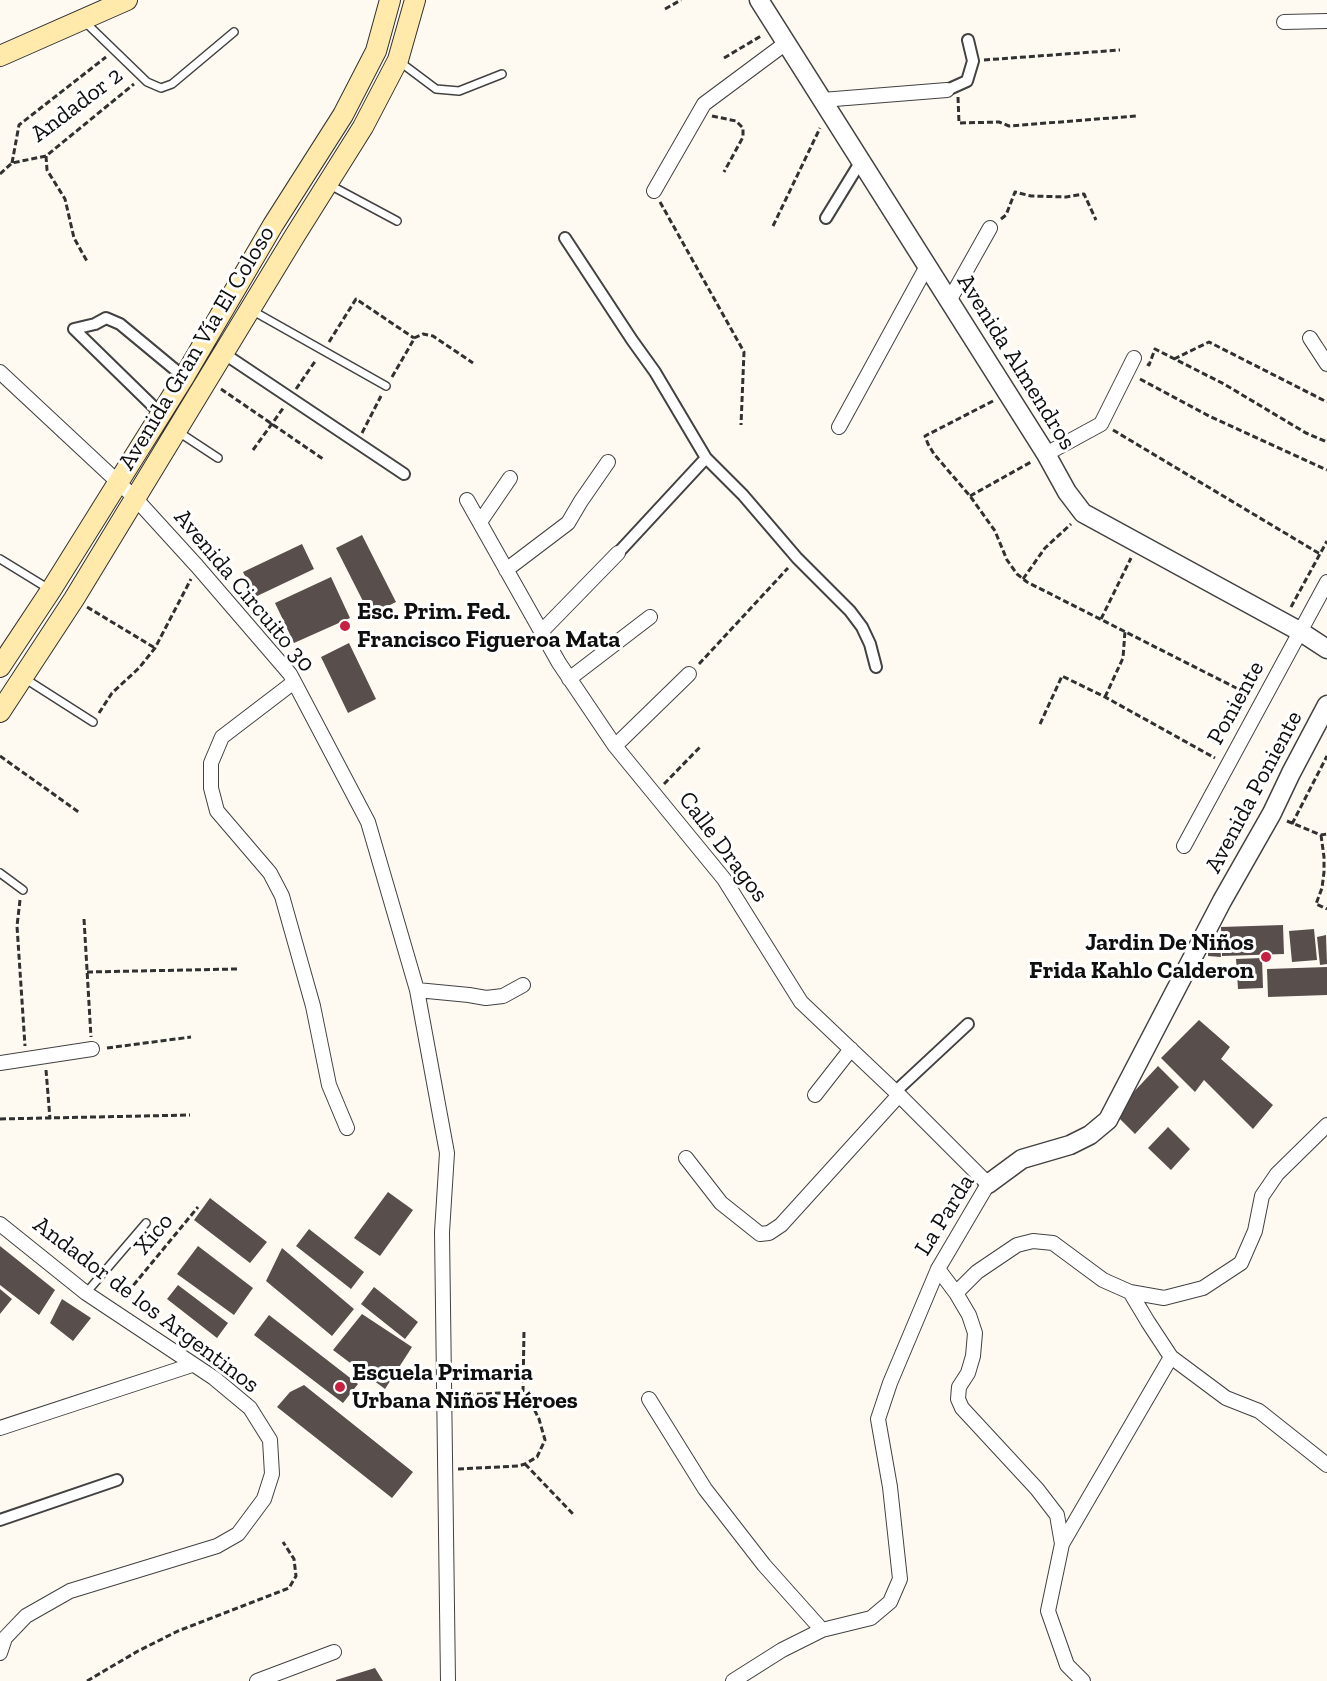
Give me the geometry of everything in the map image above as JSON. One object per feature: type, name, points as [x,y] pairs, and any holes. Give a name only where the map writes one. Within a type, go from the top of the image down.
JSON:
[{"type":"main road","points":[[0,56],[127,0]]},
{"type":"main road","name":"Avenida Gran Vía El Coloso","points":[[1,665],[51,590],[161,414],[273,225],[343,115],[376,51],[390,0]]},
{"type":"main road","name":"Avenida Gran Vía El Coloso","points":[[0,712],[74,599],[363,127],[398,60],[415,0]]},
{"type":"street","name":"Avenida Almendros","points":[[759,0],[1046,454],[1067,492],[1083,513],[1301,632],[1327,650]]},
{"type":"street","points":[[1284,22],[1327,21]]},
{"type":"street","points":[[825,105],[953,88],[967,81],[973,61],[968,40]]},
{"type":"street","points":[[654,191],[704,104],[786,43]]},
{"type":"street","points":[[826,218],[861,161]]},
{"type":"street","points":[[949,301],[990,228]]},
{"type":"street","points":[[565,237],[655,372],[706,458],[797,558],[850,611],[862,627],[870,644],[876,667]]},
{"type":"street","points":[[838,427],[927,266]]},
{"type":"street","points":[[161,414],[74,329],[95,324],[106,318],[120,324],[184,377]]},
{"type":"street","points":[[1310,338],[1327,364]]},
{"type":"street","points":[[223,353],[404,474]]},
{"type":"street","points":[[1046,454],[1101,424],[1134,358]]},
{"type":"street","name":"Avenida Circuito 30","points":[[0,372],[135,498],[290,674],[368,822],[417,990],[447,1153],[442,1232],[448,1681]]},
{"type":"street","points":[[541,632],[706,458]]},
{"type":"street","points":[[506,570],[568,523],[608,462]]},
{"type":"street","points":[[480,522],[510,478]]},
{"type":"street","name":"Calle Dragos","points":[[467,500],[569,679],[615,746],[724,879],[801,1002],[988,1184]]},
{"type":"street","name":"Poniente","points":[[1184,846],[1327,582]]},
{"type":"street","points":[[569,679],[650,617]]},
{"type":"street","points":[[615,746],[689,674]]},
{"type":"street","points":[[294,682],[222,737],[211,763],[211,788],[217,811],[270,873],[282,896],[313,1006],[329,1085],[346,1128]]},
{"type":"street","name":"Avenida Poniente","points":[[1222,901],[1272,813],[1327,705]]},
{"type":"street","name":"La Parda","points":[[822,1630],[871,1618],[890,1602],[900,1579],[890,1487],[878,1419],[890,1383],[938,1269],[988,1184],[1022,1159],[1070,1144],[1090,1135],[1108,1120],[1222,901]]},
{"type":"street","points":[[417,990],[469,994],[486,998],[503,996],[523,985]]},
{"type":"street","points":[[686,1158],[721,1203],[760,1234],[769,1233],[781,1225],[897,1094],[968,1024]]},
{"type":"street","points":[[815,1095],[851,1049]]},
{"type":"street","points":[[0,1063],[92,1050]]},
{"type":"street","points":[[956,1293],[985,1266],[1017,1245],[1033,1241],[1053,1243],[1103,1280],[1130,1292],[1164,1298],[1203,1288],[1241,1263],[1255,1231],[1262,1196],[1277,1174],[1327,1125]]},
{"type":"street","name":"Andador de los Argentinos","points":[[0,1224],[86,1293],[214,1378],[250,1408],[270,1440],[272,1474],[264,1500],[238,1534],[217,1546],[70,1590],[26,1616],[5,1638],[0,1653]]},
{"type":"street","points":[[938,1269],[969,1315],[975,1333],[973,1356],[968,1372],[959,1388],[958,1399],[962,1408],[1057,1515],[1062,1544]]},
{"type":"street","points":[[1130,1292],[1171,1357],[1226,1398],[1259,1412],[1327,1465]]},
{"type":"street","points":[[1083,1681],[1067,1665],[1048,1611],[1062,1544],[1171,1357]]},
{"type":"street","points":[[0,1428],[192,1365]]},
{"type":"street","points":[[649,1399],[705,1489],[764,1565],[822,1630],[782,1650],[733,1681]]},
{"type":"street","points":[[0,1520],[117,1480]]},
{"type":"street","points":[[257,1681],[334,1652]]},
{"type":"lane","points":[[83,20],[147,82],[160,88],[172,84],[234,32]]},
{"type":"lane","points":[[398,60],[436,88],[448,90],[459,91],[502,74]]},
{"type":"lane","points":[[327,184],[398,221]]},
{"type":"lane","points":[[250,309],[386,386]]},
{"type":"lane","points":[[176,430],[218,458]]},
{"type":"lane","points":[[0,559],[51,590]]},
{"type":"lane","points":[[22,677],[93,722]]},
{"type":"lane","points":[[0,873],[23,890]]},
{"type":"lane","points":[[86,1293],[147,1223]]},
{"type":"path","points":[[665,9],[681,0]]},
{"type":"path","points":[[724,58],[776,27]]},
{"type":"path","name":"Andador 2","points":[[114,50],[19,125],[12,163],[46,156],[142,77]]},
{"type":"path","points":[[973,61],[1120,50]]},
{"type":"path","points":[[953,88],[959,123],[999,122],[1009,126],[1137,116]]},
{"type":"path","points":[[773,226],[825,105]]},
{"type":"path","points":[[699,113],[736,121],[743,128],[743,137],[724,172]]},
{"type":"path","points":[[46,156],[47,170],[65,199],[74,238],[88,263]]},
{"type":"path","points":[[0,174],[12,163]]},
{"type":"path","points":[[654,191],[744,352],[741,425]]},
{"type":"path","points":[[990,228],[1006,215],[1015,192],[1031,196],[1066,197],[1084,194],[1096,220]]},
{"type":"path","points":[[323,351],[356,299],[414,338],[423,334],[433,336],[474,363]]},
{"type":"path","points":[[1174,359],[1209,342],[1327,402]]},
{"type":"path","points":[[1134,358],[1149,365],[1155,349],[1224,384],[1306,433],[1327,442]]},
{"type":"path","points":[[1127,373],[1209,416],[1327,471]]},
{"type":"path","points":[[207,380],[323,459]]},
{"type":"path","points":[[1007,393],[925,436],[934,454],[970,496],[995,531],[1007,560],[1017,574],[1262,702]]},
{"type":"path","points":[[1101,424],[1320,554]]},
{"type":"path","points":[[970,496],[1046,454]]},
{"type":"path","points":[[1023,579],[1045,548],[1083,513]]},
{"type":"path","points":[[1283,622],[1327,541]]},
{"type":"path","points":[[1101,619],[1139,543]]},
{"type":"path","points":[[689,674],[797,558]]},
{"type":"path","points":[[93,722],[112,693],[139,668],[155,648],[197,566]]},
{"type":"path","points":[[74,599],[155,648]]},
{"type":"path","points":[[1106,697],[1123,658],[1125,631]]},
{"type":"path","points":[[1040,724],[1062,676],[1106,697],[1228,764]]},
{"type":"path","points":[[655,794],[701,746]]},
{"type":"path","points":[[0,756],[80,813]]},
{"type":"path","points":[[1293,824],[1327,756]]},
{"type":"path","points":[[1320,768],[1327,767]]},
{"type":"path","points":[[1272,813],[1321,835],[1327,834]]},
{"type":"path","points":[[1321,835],[1324,872],[1322,888],[1316,904],[1327,909]]},
{"type":"path","points":[[23,890],[17,926],[26,1060]]},
{"type":"path","points":[[84,919],[92,1050],[191,1037]]},
{"type":"path","points":[[87,972],[237,969]]},
{"type":"path","points":[[45,1057],[50,1119]]},
{"type":"path","points":[[0,1119],[190,1115]]},
{"type":"path","name":"Xico","points":[[113,1310],[198,1207]]},
{"type":"path","points":[[445,1470],[525,1464],[537,1457],[545,1440],[539,1419],[523,1392],[524,1330]]},
{"type":"path","points":[[445,1395],[523,1392]]},
{"type":"path","points":[[525,1464],[573,1514]]},
{"type":"path","points":[[87,1681],[178,1631],[289,1588],[296,1576],[294,1559],[283,1542]]},
{"type":"building","points":[[362,535],[396,602],[370,615],[336,548]]},
{"type":"building","points":[[302,544],[314,569],[255,597],[243,572]]},
{"type":"building","points":[[331,577],[350,618],[294,643],[275,603]]},
{"type":"building","points":[[349,643],[376,699],[348,713],[321,657]]},
{"type":"building","points":[[1283,925],[1284,954],[1222,956],[1221,927]]},
{"type":"building","points":[[1314,929],[1317,960],[1292,962],[1289,931]]},
{"type":"building","points":[[1326,935],[1327,964],[1320,965],[1317,937]]},
{"type":"building","points":[[1220,944],[1221,957],[1208,956],[1208,946]]},
{"type":"building","points":[[1262,958],[1263,988],[1238,989],[1236,959]]},
{"type":"building","points":[[1327,967],[1327,995],[1268,997],[1267,969]]},
{"type":"building","points":[[1199,1020],[1230,1047],[1221,1059],[1273,1105],[1253,1129],[1204,1080],[1195,1092],[1161,1058]]},
{"type":"building","points":[[1158,1066],[1179,1087],[1135,1134],[1114,1113]]},
{"type":"building","points":[[1168,1127],[1190,1149],[1171,1170],[1148,1148]]},
{"type":"building","points":[[388,1192],[413,1210],[380,1256],[354,1238]]},
{"type":"building","points":[[210,1198],[267,1242],[250,1263],[194,1220]]},
{"type":"building","points":[[309,1229],[364,1272],[351,1289],[296,1246]]},
{"type":"building","points":[[0,1246],[55,1290],[39,1315],[0,1285]]},
{"type":"building","points":[[198,1246],[253,1288],[234,1315],[177,1274]]},
{"type":"building","points":[[282,1248],[354,1309],[332,1336],[266,1281]]},
{"type":"building","points":[[178,1285],[228,1323],[217,1338],[167,1299]]},
{"type":"building","points":[[374,1287],[418,1322],[405,1339],[361,1304]]},
{"type":"building","points":[[0,1289],[12,1299],[0,1314]]},
{"type":"building","points":[[62,1299],[91,1318],[73,1341],[50,1323]]},
{"type":"building","points":[[362,1314],[412,1347],[385,1389],[333,1350]]},
{"type":"building","points":[[269,1315],[358,1384],[343,1403],[254,1335]]},
{"type":"building","points":[[304,1385],[413,1472],[392,1498],[277,1407],[290,1392]]},
{"type":"building","points":[[375,1668],[383,1681],[336,1681],[336,1680]]},
{"type":"place","name":"Esc. Prim. Fed. Francisco Figueroa Mata","points":[[345,626]]},
{"type":"place","name":"Jardin De Niños Frida Kahlo Calderon","points":[[1266,957]]},
{"type":"place","name":"Escuela Primaria Urbana Niños Héroes","points":[[340,1387]]}]
